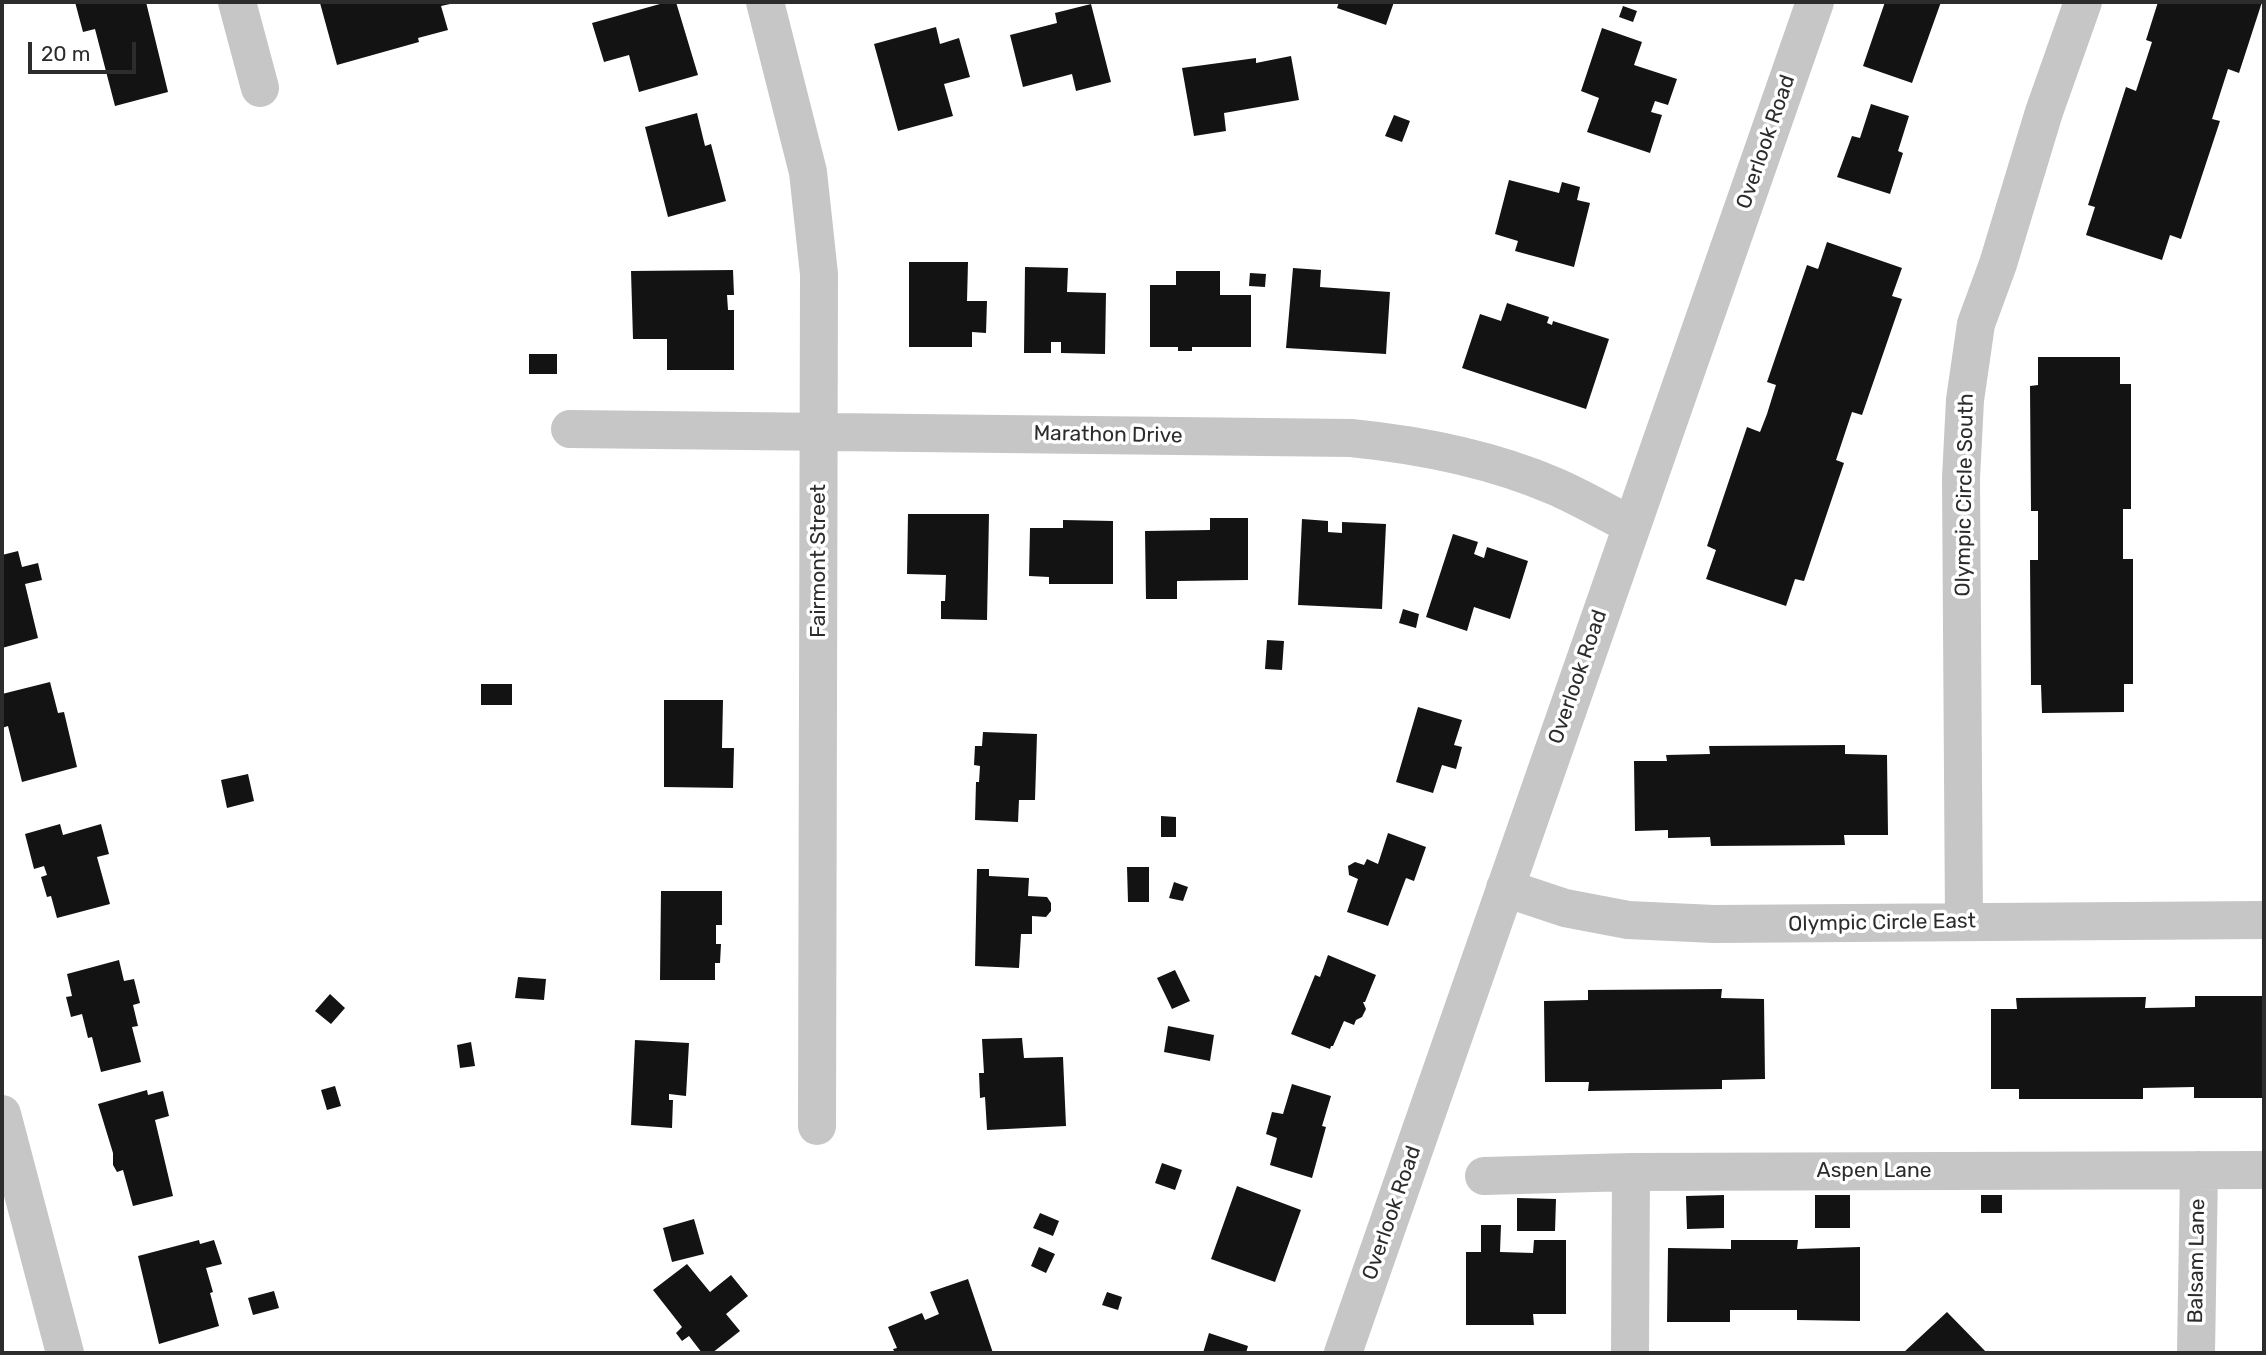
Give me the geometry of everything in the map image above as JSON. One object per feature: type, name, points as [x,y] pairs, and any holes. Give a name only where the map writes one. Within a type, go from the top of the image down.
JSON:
[{"type":"street","points":[[237,2],[260,88]]},
{"type":"street","name":"Fairmont Street","points":[[765,2],[808,172],[819,274],[817,1126]]},
{"type":"street","name":"Overlook Road","points":[[1343,1353],[1815,2]]},
{"type":"street","name":"Olympic Circle South","points":[[1964,922],[1961,478],[1965,401],[1976,324],[1998,264],[2044,112],[2083,2]]},
{"type":"street","name":"Marathon Drive","points":[[570,429],[1351,438],[1414,445],[1508,469],[1555,486],[1631,525]]},
{"type":"street","name":"Olympic Circle East","points":[[1505,888],[1565,908],[1628,920],[1799,925],[2264,920]]},
{"type":"street","points":[[2,1114],[17,1237],[65,1353]]},
{"type":"street","name":"Balsam Lane","points":[[2196,1353],[2199,1170]]},
{"type":"street","name":"Aspen Lane","points":[[1484,1176],[1631,1172],[2264,1170]]},
{"type":"street","points":[[1630,1353],[1631,1172]]},
{"type":"building","points":[[75,2],[146,2],[168,92],[115,106],[95,29],[83,32]]},
{"type":"building","points":[[449,2],[450,4],[441,6],[448,30],[418,38],[419,42],[337,65],[320,3]]},
{"type":"building","points":[[667,2],[676,2],[698,75],[639,92],[629,55],[604,62],[592,23]]},
{"type":"building","points":[[1339,2],[1394,2],[1386,25],[1337,8]]},
{"type":"building","points":[[1885,2],[1941,2],[1912,83],[1863,66]]},
{"type":"building","points":[[2158,2],[2262,2],[2239,73],[2228,69],[2212,119],[2220,121],[2181,239],[2170,235],[2162,260],[2086,235],[2095,207],[2088,205],[2126,87],[2136,91],[2152,42],[2146,40]]},
{"type":"building","points":[[1091,4],[1111,82],[1076,91],[1072,74],[1023,87],[1010,35],[1057,23],[1055,13]]},
{"type":"building","points":[[1623,6],[1637,11],[1633,22],[1619,17]]},
{"type":"building","points":[[936,27],[940,44],[959,38],[970,77],[944,84],[953,116],[898,131],[874,44]]},
{"type":"building","points":[[1602,28],[1642,42],[1634,65],[1677,79],[1668,105],[1655,101],[1651,112],[1662,115],[1650,153],[1587,132],[1599,98],[1581,91]]},
{"type":"building","points":[[1291,56],[1299,100],[1224,113],[1226,131],[1194,136],[1182,68],[1256,58],[1256,63]]},
{"type":"building","points":[[1871,104],[1909,116],[1898,151],[1903,153],[1890,194],[1837,177],[1852,136],[1860,138]]},
{"type":"building","points":[[697,113],[705,146],[711,144],[726,201],[668,217],[645,127]]},
{"type":"building","points":[[1394,115],[1410,121],[1402,142],[1385,136]]},
{"type":"building","points":[[1509,180],[1559,193],[1562,182],[1580,187],[1577,200],[1590,203],[1574,267],[1515,251],[1518,241],[1495,234]]},
{"type":"building","points":[[1827,242],[1902,268],[1892,296],[1902,299],[1862,415],[1852,412],[1836,460],[1844,463],[1804,581],[1795,579],[1786,606],[1706,579],[1716,550],[1707,546],[1747,427],[1760,432],[1767,414],[1776,385],[1767,382],[1807,265],[1818,269]]},
{"type":"building","points":[[909,262],[968,262],[967,301],[987,301],[986,333],[972,332],[972,347],[909,347]]},
{"type":"building","points":[[1025,267],[1068,268],[1067,292],[1106,293],[1105,354],[1061,353],[1061,342],[1051,342],[1051,353],[1024,353]]},
{"type":"building","points":[[1293,268],[1321,270],[1320,287],[1390,292],[1386,354],[1286,348]]},
{"type":"building","points":[[733,270],[734,295],[727,295],[728,310],[734,310],[734,370],[667,370],[667,339],[633,339],[631,271]]},
{"type":"building","points":[[1176,271],[1220,271],[1220,295],[1251,295],[1251,347],[1192,347],[1192,351],[1178,351],[1178,347],[1150,347],[1150,285],[1176,285]]},
{"type":"building","points":[[1250,273],[1266,274],[1265,287],[1249,286]]},
{"type":"building","points":[[1507,303],[1549,317],[1547,323],[1552,325],[1553,321],[1609,339],[1586,409],[1462,368],[1480,314],[1501,321]]},
{"type":"building","points":[[529,354],[557,354],[557,374],[529,374]]},
{"type":"building","points":[[2038,357],[2120,357],[2120,384],[2131,384],[2131,509],[2123,509],[2123,559],[2133,559],[2133,684],[2124,684],[2124,712],[2042,713],[2041,685],[2031,685],[2030,560],[2038,560],[2038,511],[2031,511],[2030,386],[2038,385]]},
{"type":"building","points":[[908,514],[989,514],[987,620],[941,619],[946,575],[907,574]]},
{"type":"building","points":[[1210,518],[1248,518],[1248,580],[1177,581],[1177,599],[1146,599],[1145,531],[1210,530]]},
{"type":"building","points":[[1302,519],[1328,521],[1328,532],[1342,533],[1342,522],[1386,524],[1382,609],[1298,605]]},
{"type":"building","points":[[1063,520],[1113,521],[1113,584],[1049,584],[1049,577],[1029,576],[1030,528],[1063,528]]},
{"type":"building","points":[[1453,534],[1478,542],[1474,554],[1484,558],[1487,547],[1528,561],[1510,619],[1474,607],[1467,631],[1426,617]]},
{"type":"building","points":[[18,551],[22,567],[38,563],[42,580],[25,584],[38,638],[2,648],[2,555]]},
{"type":"building","points":[[1403,609],[1419,614],[1416,628],[1399,623]]},
{"type":"building","points":[[1267,640],[1284,641],[1282,670],[1265,669]]},
{"type":"building","points":[[50,682],[58,713],[64,712],[77,767],[22,782],[8,726],[2,728],[2,694]]},
{"type":"building","points":[[481,684],[512,684],[512,705],[481,705]]},
{"type":"building","points":[[664,700],[723,700],[722,748],[734,748],[733,788],[664,787]]},
{"type":"building","points":[[1418,707],[1462,720],[1454,745],[1462,747],[1456,769],[1442,765],[1433,793],[1396,782]]},
{"type":"building","points":[[983,732],[1037,734],[1035,800],[1019,800],[1018,822],[975,820],[976,782],[979,782],[980,766],[974,765],[975,746],[982,746]]},
{"type":"building","points":[[1845,745],[1845,754],[1887,755],[1888,835],[1844,835],[1845,845],[1711,846],[1710,837],[1668,838],[1668,830],[1635,831],[1634,761],[1667,761],[1666,755],[1710,754],[1709,746]]},
{"type":"building","points":[[248,774],[254,801],[227,808],[221,780]]},
{"type":"building","points":[[1161,816],[1176,817],[1176,837],[1161,837]]},
{"type":"building","points":[[60,824],[63,835],[101,824],[109,854],[97,857],[110,904],[57,918],[51,896],[47,897],[41,877],[47,875],[44,866],[34,869],[25,834]]},
{"type":"building","points":[[1388,833],[1426,847],[1414,881],[1406,878],[1388,926],[1347,912],[1358,879],[1349,875],[1348,866],[1355,862],[1364,865],[1367,859],[1378,864]]},
{"type":"building","points":[[1127,867],[1149,867],[1149,902],[1128,902]]},
{"type":"building","points":[[977,869],[989,869],[989,876],[1029,878],[1028,896],[1047,897],[1051,903],[1051,911],[1046,917],[1032,916],[1032,934],[1021,934],[1019,968],[975,966]]},
{"type":"building","points":[[1174,882],[1188,887],[1183,901],[1169,898]]},
{"type":"building","points":[[661,891],[722,891],[722,925],[716,925],[716,944],[721,944],[720,963],[715,963],[715,980],[660,980]]},
{"type":"building","points":[[1328,955],[1376,975],[1363,1002],[1366,1009],[1362,1017],[1356,1020],[1354,1025],[1344,1021],[1330,1049],[1291,1034],[1315,975],[1320,977]]},
{"type":"building","points":[[119,960],[124,981],[134,979],[140,1003],[133,1005],[138,1026],[132,1027],[141,1062],[101,1072],[92,1037],[88,1038],[82,1014],[71,1017],[66,997],[72,996],[67,974]]},
{"type":"building","points":[[1175,970],[1190,1001],[1172,1009],[1157,978]]},
{"type":"building","points":[[518,977],[546,979],[544,1000],[515,998]]},
{"type":"building","points":[[1722,989],[1721,998],[1764,999],[1765,1079],[1722,1080],[1722,1089],[1588,1091],[1589,1082],[1545,1082],[1544,1001],[1588,1000],[1588,990]]},
{"type":"building","points":[[330,994],[345,1008],[331,1024],[315,1011]]},
{"type":"building","points":[[2195,996],[2264,996],[2264,1098],[2194,1098],[2194,1087],[2143,1088],[2143,1099],[2019,1099],[2019,1089],[1991,1089],[1991,1009],[2017,1009],[2016,998],[2146,997],[2145,1008],[2195,1007]]},
{"type":"building","points":[[1168,1026],[1214,1035],[1210,1061],[1164,1052]]},
{"type":"building","points":[[1022,1038],[1024,1058],[1063,1057],[1066,1126],[987,1130],[985,1097],[980,1098],[979,1073],[984,1073],[982,1039]]},
{"type":"building","points":[[635,1040],[689,1043],[686,1096],[669,1094],[669,1100],[673,1100],[672,1128],[631,1125]]},
{"type":"building","points":[[471,1042],[475,1066],[460,1068],[457,1045]]},
{"type":"building","points":[[1292,1084],[1331,1096],[1322,1126],[1326,1127],[1312,1178],[1270,1165],[1277,1138],[1266,1134],[1272,1112],[1283,1114]]},
{"type":"building","points":[[335,1086],[341,1106],[327,1110],[321,1090]]},
{"type":"building","points":[[147,1090],[148,1095],[163,1091],[169,1116],[155,1120],[173,1196],[133,1206],[123,1170],[117,1172],[113,1165],[113,1153],[98,1104]]},
{"type":"building","points":[[1162,1163],[1182,1170],[1175,1190],[1155,1183]]},
{"type":"building","points":[[1237,1186],[1301,1210],[1275,1282],[1211,1259]]},
{"type":"building","points":[[1724,1195],[1724,1228],[1687,1229],[1686,1196]]},
{"type":"building","points":[[1815,1195],[1850,1195],[1850,1228],[1815,1228]]},
{"type":"building","points":[[1981,1195],[2002,1195],[2002,1213],[1981,1213]]},
{"type":"building","points":[[1517,1198],[1556,1199],[1555,1231],[1517,1231]]},
{"type":"building","points":[[1040,1213],[1059,1221],[1053,1236],[1033,1228]]},
{"type":"building","points":[[694,1219],[704,1254],[672,1262],[663,1228]]},
{"type":"building","points":[[1481,1225],[1501,1225],[1500,1252],[1533,1253],[1534,1240],[1566,1240],[1566,1314],[1533,1314],[1534,1325],[1466,1325],[1466,1252],[1481,1252]]},
{"type":"building","points":[[199,1240],[200,1244],[214,1240],[222,1264],[206,1268],[219,1326],[159,1344],[138,1256]]},
{"type":"building","points":[[1731,1240],[1798,1240],[1797,1249],[1860,1247],[1860,1321],[1797,1320],[1797,1310],[1730,1310],[1730,1322],[1667,1322],[1668,1248],[1731,1249]]},
{"type":"building","points":[[1039,1247],[1055,1254],[1046,1273],[1031,1266]]},
{"type":"building","points":[[687,1264],[710,1292],[731,1275],[748,1296],[726,1314],[740,1331],[712,1353],[702,1353],[689,1336],[682,1341],[676,1333],[682,1327],[653,1290]]},
{"type":"building","points":[[968,1279],[993,1353],[895,1353],[893,1349],[897,1348],[888,1327],[922,1313],[925,1320],[939,1314],[930,1292]]},
{"type":"building","points":[[274,1291],[279,1308],[253,1315],[248,1298]]},
{"type":"building","points":[[1107,1292],[1122,1297],[1118,1310],[1102,1305]]},
{"type":"building","points":[[1947,1312],[1987,1353],[1903,1353]]},
{"type":"building","points":[[1209,1333],[1248,1346],[1246,1353],[1203,1353]]}]
